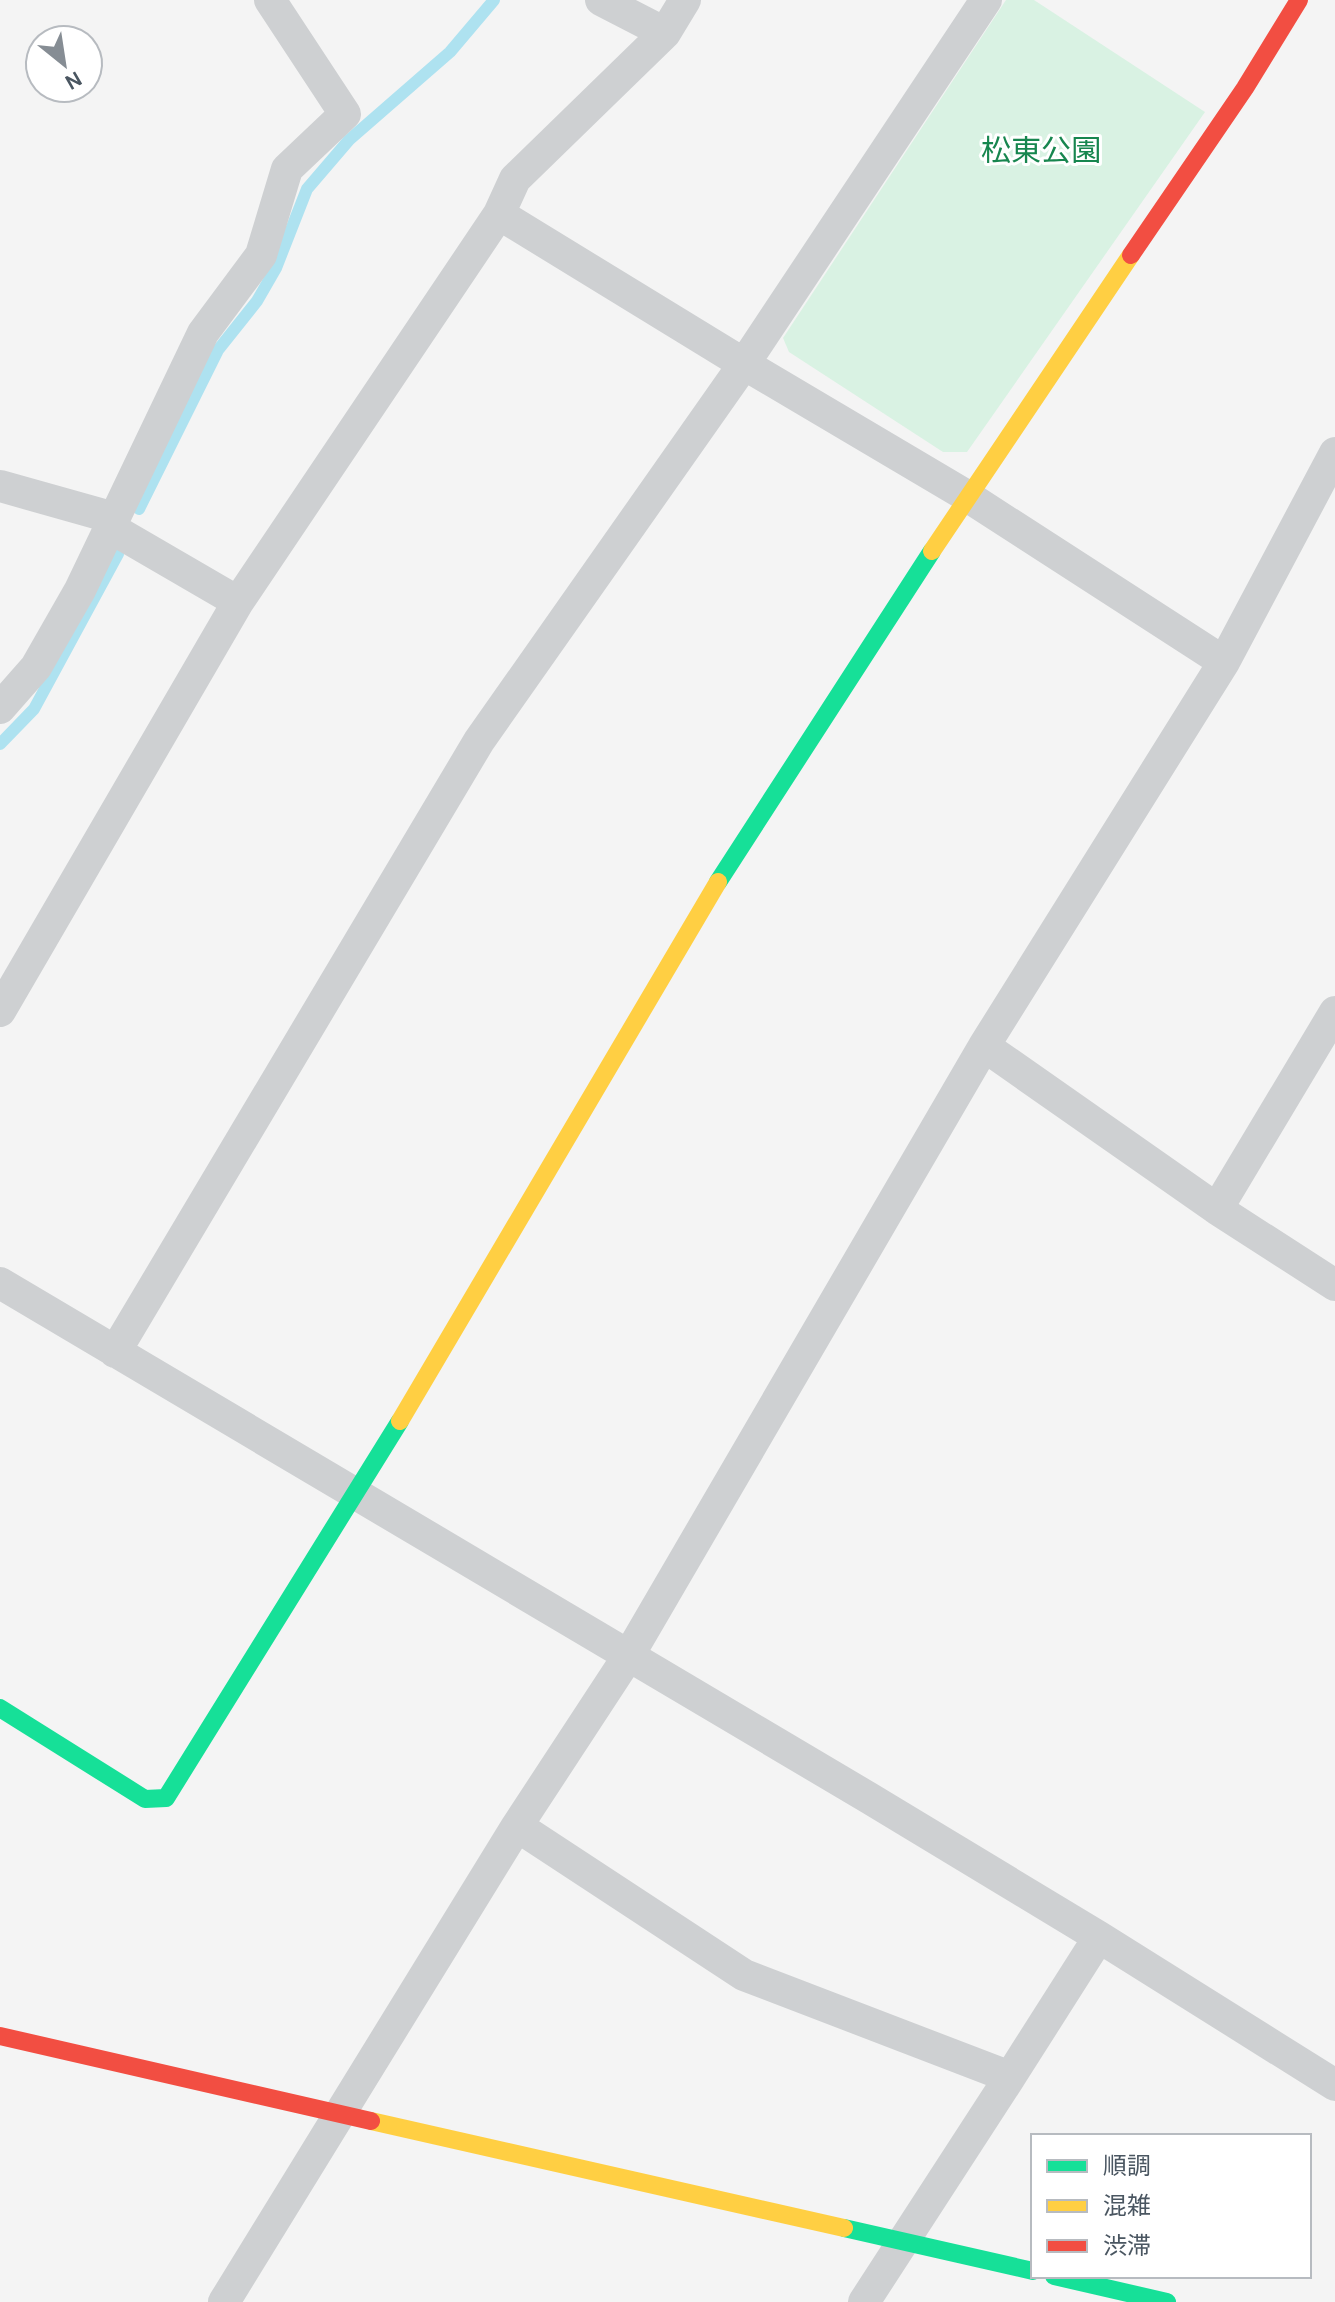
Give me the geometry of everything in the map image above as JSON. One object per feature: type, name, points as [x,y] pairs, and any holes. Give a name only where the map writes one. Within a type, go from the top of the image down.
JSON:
[{"type":"street","points":[[601,0],[665,33]]},
{"type":"street","points":[[0,1011],[238,602],[499,214],[515,179],[665,33],[685,0]]},
{"type":"street","points":[[115,1352],[479,741],[744,364],[986,0]]},
{"type":"street","points":[[0,1708],[145,1799],[166,1798],[357,1494],[713,890],[967,496],[1236,101],[1299,0]]},
{"type":"street","points":[[0,708],[36,667],[80,590],[203,333],[261,255],[287,169],[345,114],[286,6]]},
{"type":"street","points":[[499,214],[967,496],[1224,662]]},
{"type":"street","points":[[224,2302],[517,1826],[629,1655],[984,1046],[1224,662],[1331,470]]},
{"type":"street","points":[[0,486],[111,522],[238,602]]},
{"type":"street","points":[[1217,1209],[1335,1012]]},
{"type":"street","points":[[984,1046],[1217,1209],[1335,1285]]},
{"type":"street","points":[[0,1283],[1099,1937],[1335,2085]]},
{"type":"street","points":[[517,1826],[744,1975],[1010,2077]]},
{"type":"street","points":[[864,2302],[1099,1937]]},
{"type":"street","points":[[4,2044],[339,2113],[1031,2271]]},
{"type":"street","points":[[1063,2278],[1167,2302]]},
{"type":"green space","name":"松東公園","points":[[1006,0],[1034,0],[1205,112],[967,452],[943,452],[789,352],[783,338]]},
{"type":"waterway","points":[[139,509],[218,350],[257,301],[276,268],[307,189],[349,140],[450,52],[494,0]]},
{"type":"waterway","points":[[0,744],[34,709],[118,554]]},
{"type":"traffic: fast","points":[[718,882],[932,551]]},
{"type":"traffic: fast","points":[[0,1708],[145,1799],[166,1798],[400,1421]]},
{"type":"traffic: fast","points":[[844,2228],[1031,2271]]},
{"type":"traffic: fast","points":[[1063,2278],[1167,2302]]},
{"type":"traffic: slow","points":[[932,551],[1131,255]]},
{"type":"traffic: slow","points":[[400,1421],[718,882]]},
{"type":"traffic: slow","points":[[371,2121],[844,2228]]},
{"type":"traffic: jam","points":[[1131,255],[1245,88],[1299,0]]},
{"type":"traffic: jam","points":[[0,2036],[371,2121]]}]
